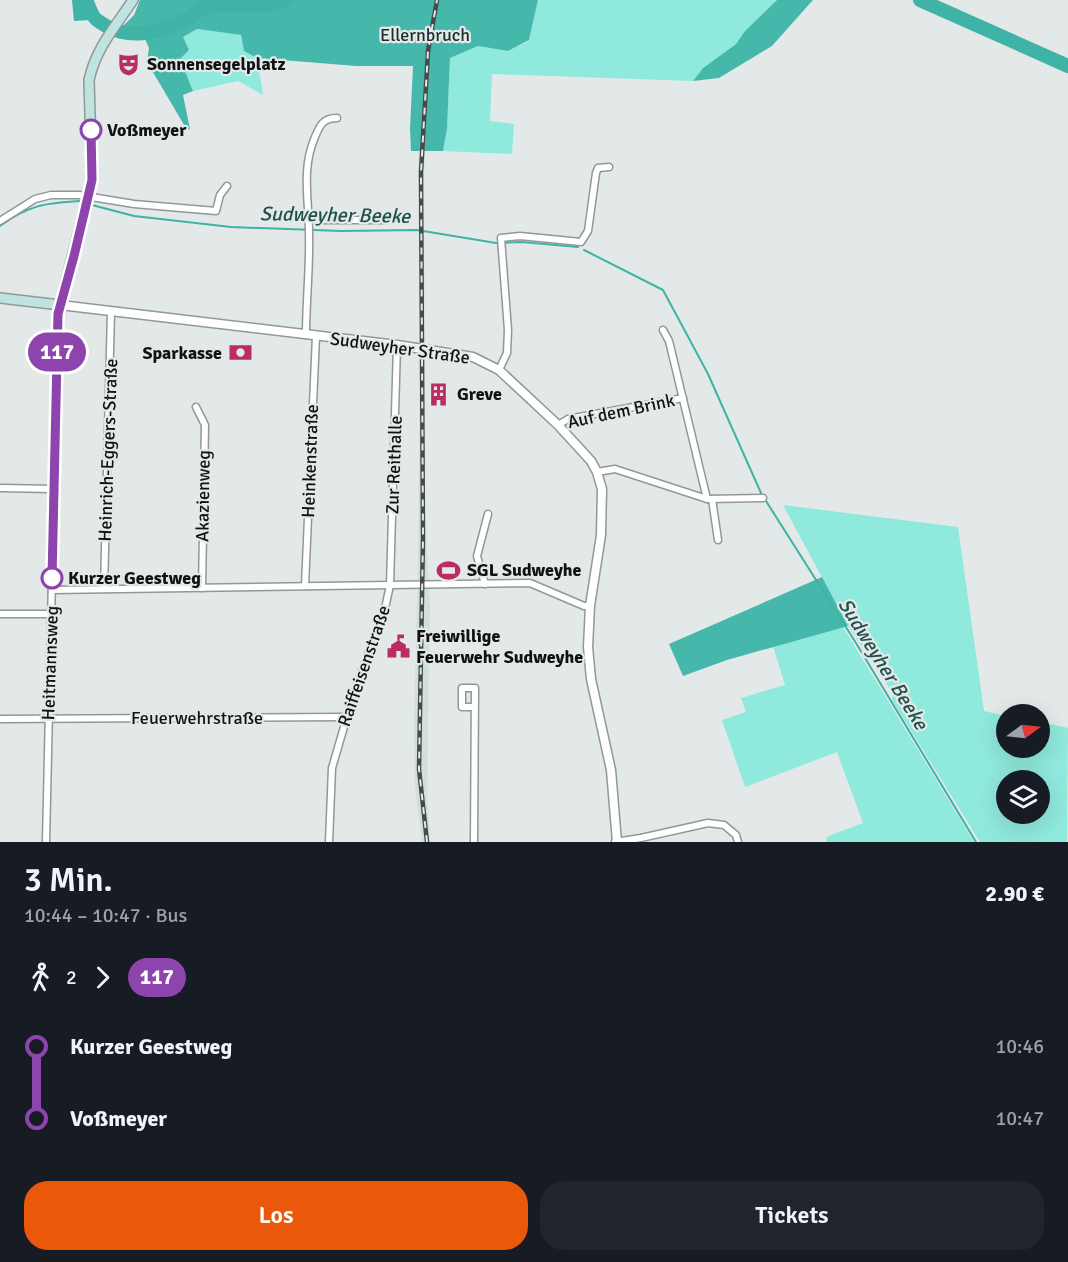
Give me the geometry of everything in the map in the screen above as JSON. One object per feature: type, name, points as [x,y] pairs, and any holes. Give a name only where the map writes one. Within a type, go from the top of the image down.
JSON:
[{"type":"main road","points":[[60,305],[92,180],[88,80],[92,65],[112,28],[133,0]]},
{"type":"main road","name":"Sudweyher Straße","points":[[0,298],[60,305]]},
{"type":"street","points":[[306,335],[309,233],[306,167],[311,146],[322,122],[330,118],[337,118]]},
{"type":"street","points":[[499,370],[507,353],[508,330],[501,238],[520,236],[581,242],[588,231],[598,168],[609,167]]},
{"type":"street","points":[[0,221],[35,199],[51,195],[80,195],[88,198],[216,211],[220,195],[227,186]]},
{"type":"street","points":[[308,220],[386,220]]},
{"type":"street","name":"Sudweyher Straße","points":[[60,305],[397,345],[473,357],[499,370],[558,425],[587,456],[597,472],[602,496],[601,535],[590,606],[588,647],[611,770],[616,842]]},
{"type":"street","name":"Heitmannsweg","points":[[46,842],[60,305]]},
{"type":"street","name":"Heinrich-Eggers-Straße","points":[[104,589],[111,311]]},
{"type":"street","name":"Auf dem Brink","points":[[663,330],[669,341],[710,499],[718,540]]},
{"type":"street","name":"Heinkenstraße","points":[[305,586],[316,336]]},
{"type":"street","name":"Zur Reithalle","points":[[390,585],[397,345]]},
{"type":"street","name":"Auf dem Brink","points":[[558,425],[568,419],[683,398]]},
{"type":"street","name":"Akazienweg","points":[[196,406],[205,425],[202,588]]},
{"type":"street","points":[[597,472],[615,469],[710,499],[763,498]]},
{"type":"street","points":[[0,488],[54,489]]},
{"type":"street","points":[[485,584],[477,556],[488,514]]},
{"type":"street","name":"Raiffeisenstraße","points":[[329,842],[332,768],[346,717],[390,585],[530,583],[584,606],[590,606]]},
{"type":"street","points":[[52,590],[390,585]]},
{"type":"street","points":[[0,614],[51,614]]},
{"type":"street","points":[[474,707],[474,842]]},
{"type":"street","name":"Feuerwehrstraße","points":[[0,719],[346,717]]},
{"type":"street","points":[[616,842],[708,823],[724,825],[736,835],[738,842]]},
{"type":"shaded area","points":[[72,0],[92,0],[98,18],[74,21]]},
{"type":"shaded area","points":[[442,0],[433,50],[424,170],[425,523],[430,604],[427,788],[430,842],[422,842],[415,787],[414,728],[420,345],[418,169],[424,50]]},
{"type":"shaded area","points":[[538,0],[777,0],[745,31],[736,44],[703,68],[693,81],[492,74],[490,121],[514,124],[512,154],[443,151],[447,129],[450,58],[478,46],[508,51],[529,41]]},
{"type":"shaded area","points":[[197,29],[241,35],[244,51],[257,58],[263,95],[238,81],[193,91],[180,59],[189,50],[182,37]]},
{"type":"shaded area","points":[[783,505],[958,527],[984,711],[996,714],[996,758],[1050,758],[1050,724],[1068,728],[1067,842],[980,842],[892,700],[892,692],[848,626]]},
{"type":"shaded area","points":[[843,627],[974,842],[827,842],[826,837],[863,823],[837,752],[745,787],[722,720],[746,712],[741,698],[785,685],[773,646]]},
{"type":"green space","name":"Ellernbruch","points":[[140,0],[538,0],[529,40],[508,51],[478,46],[450,58],[447,129],[443,151],[411,151],[413,66],[356,66],[257,58],[244,51],[241,35],[197,29],[183,37],[189,50],[180,59],[193,91],[183,95],[190,129],[187,130],[147,62],[149,48],[141,30],[120,29],[134,15]]},
{"type":"green space","points":[[777,0],[813,0],[772,46],[719,78],[693,81],[703,68],[736,44],[745,31]]},
{"type":"green space","points":[[822,577],[848,626],[727,660],[683,676],[669,644]]},
{"type":"waterway","points":[[86,0],[95,19],[120,32],[131,33],[166,28],[212,5]]},
{"type":"waterway","points":[[204,1],[212,5],[269,5],[286,0]]},
{"type":"waterway","points":[[920,0],[1068,66]]},
{"type":"waterway","name":"Sudweyher Beeke","points":[[0,226],[38,206],[80,201]]},
{"type":"waterway","name":"Sudweyher Beeke","points":[[92,205],[134,216],[231,227],[341,231],[417,230],[496,243],[522,242],[578,247]]},
{"type":"waterway","name":"Sudweyher Beeke","points":[[584,250],[663,290],[708,374],[761,493]]},
{"type":"waterway","name":"Sudweyher Beeke","points":[[766,501],[856,643],[976,842]]},
{"type":"railway","points":[[427,842],[419,769],[423,538],[421,172],[428,51],[437,0]]},
{"type":"bus line","name":"117","points":[[52,578],[58,314],[92,180],[91,130]]},
{"type":"place","name":"Sonnensegelplatz","points":[[129,64]]},
{"type":"place","name":"Voßmeyer","points":[[91,130]]},
{"type":"place","name":"Sparkasse","points":[[240,353]]},
{"type":"place","name":"Greve","points":[[439,394]]},
{"type":"place","name":"SGL Sudweyhe","points":[[449,570]]},
{"type":"place","name":"Kurzer Geestweg","points":[[52,578]]},
{"type":"place","name":"Freiwillige Feuerwehr Sudweyhe","points":[[398,646]]}]
